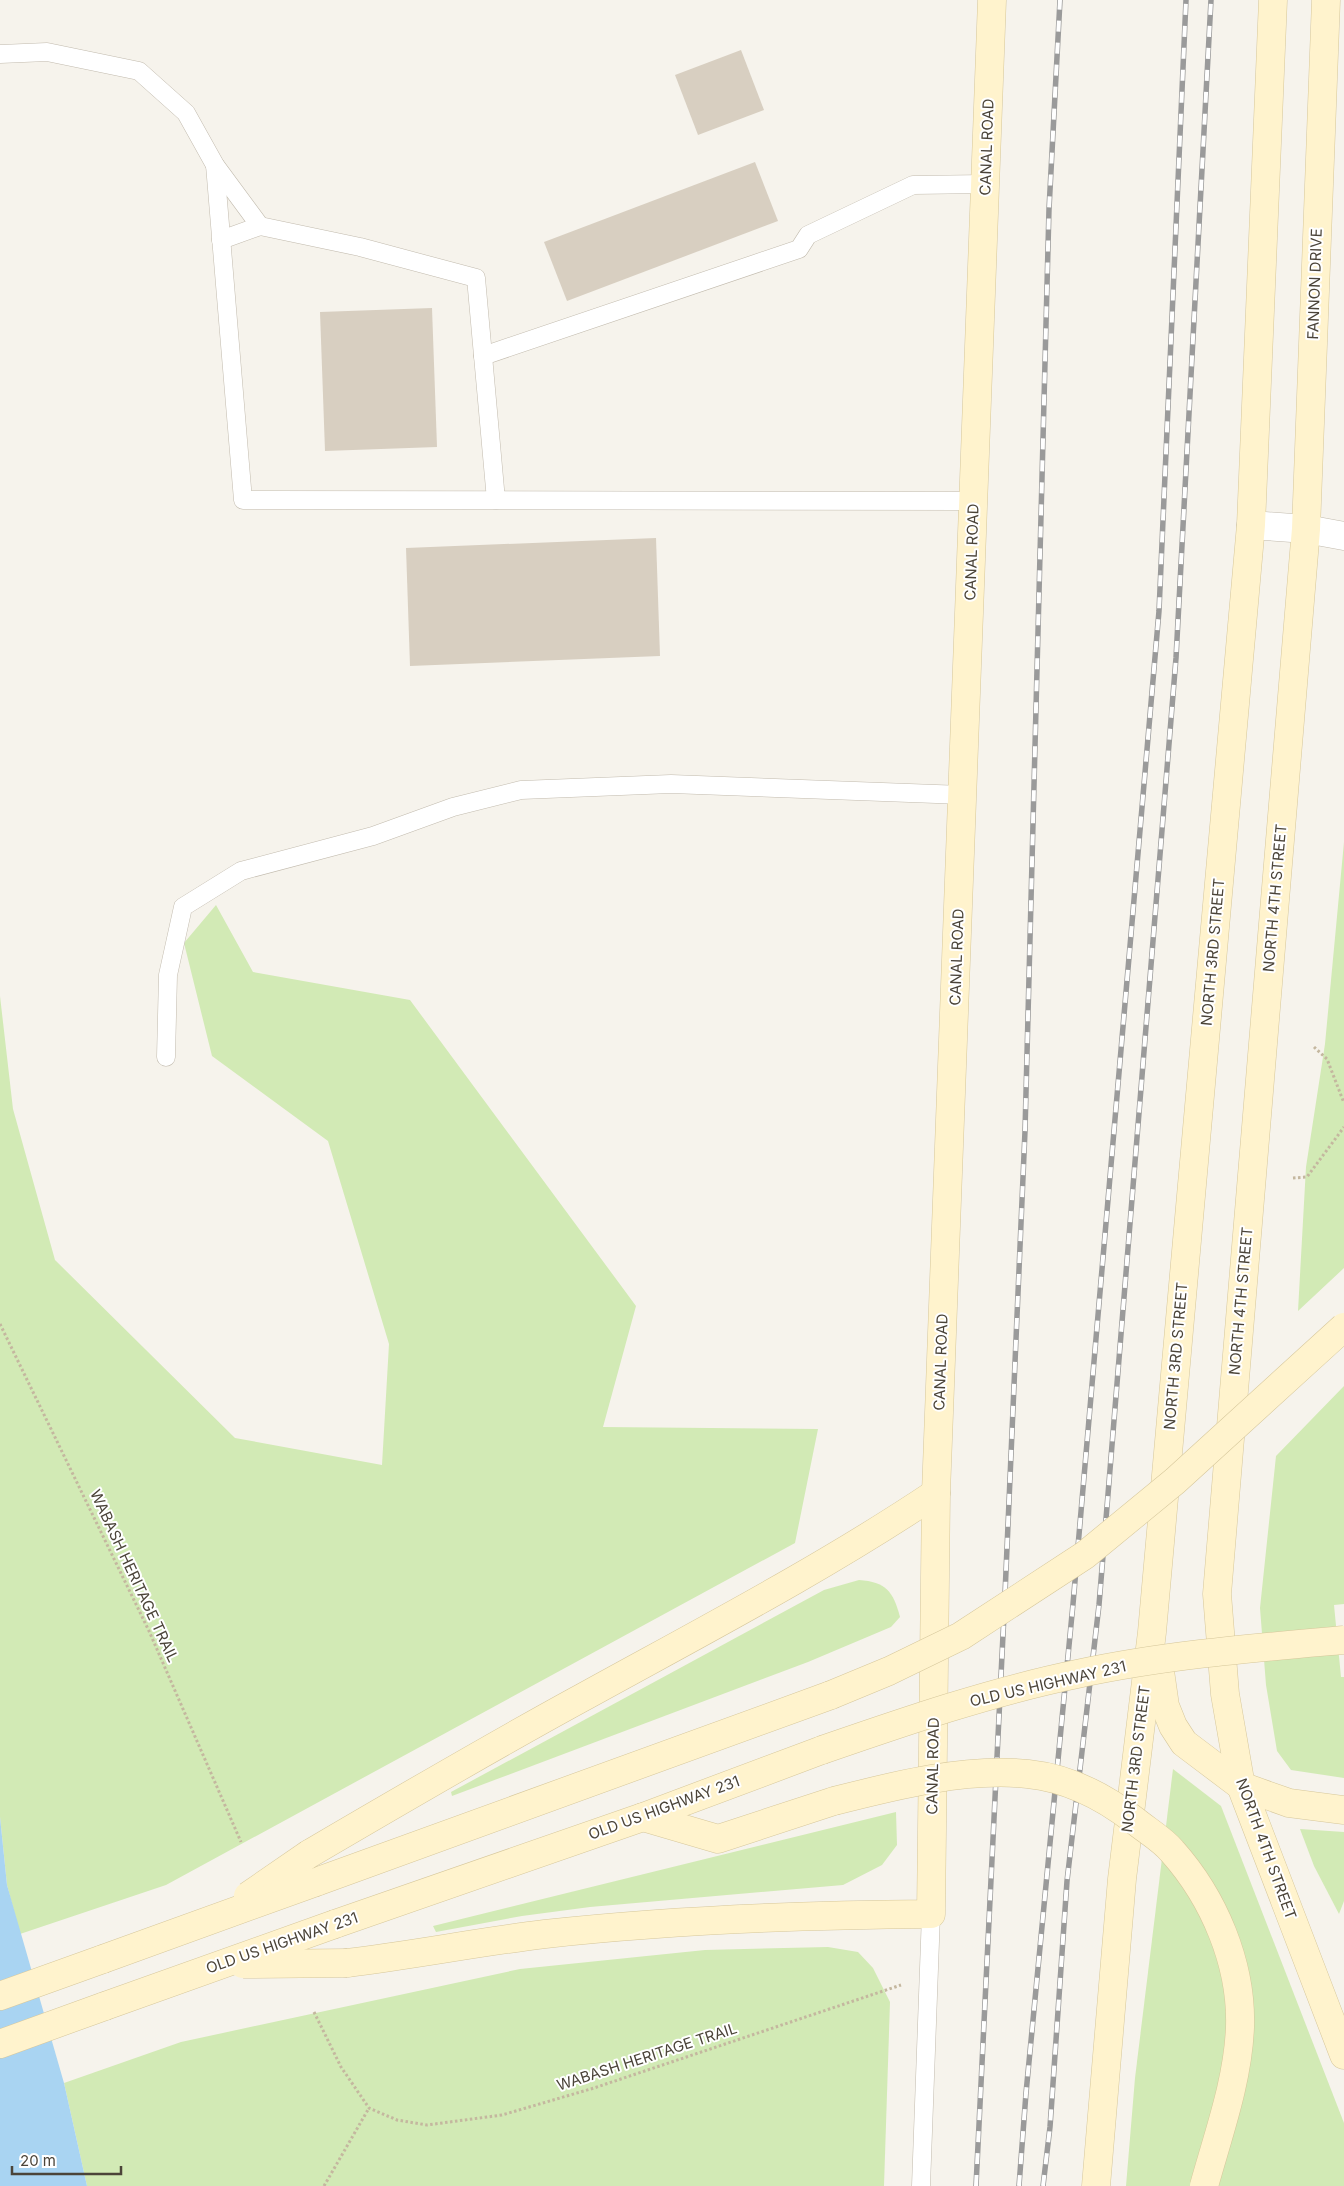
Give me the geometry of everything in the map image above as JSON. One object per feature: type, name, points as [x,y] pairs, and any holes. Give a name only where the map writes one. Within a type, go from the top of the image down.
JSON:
[{"type":"main road","name":"CANAL ROAD","points":[[931,1914],[936,1493],[992,0]]},
{"type":"main road","points":[[1251,525],[1274,0]]},
{"type":"main road","name":"FANNON DRIVE","points":[[1306,529],[1326,0]]},
{"type":"main road","name":"NORTH 3RD STREET","points":[[1096,2186],[1122,1879],[1152,1632],[1251,525]]},
{"type":"main road","name":"NORTH 4TH STREET","points":[[1306,529],[1217,1594],[1225,1694],[1241,1786],[1343,2051]]},
{"type":"main road","points":[[0,1996],[832,1695],[889,1671],[961,1636],[1085,1555],[1175,1481],[1344,1327]]},
{"type":"main road","points":[[218,1917],[309,1854],[489,1748],[813,1571],[936,1493]]},
{"type":"main road","points":[[1152,1632],[1161,1672],[1165,1706],[1172,1726],[1184,1744],[1241,1786],[1289,1803],[1344,1810]]},
{"type":"main road","name":"OLD US HIGHWAY 231","points":[[0,2044],[335,1924],[643,1817],[822,1750],[970,1701],[1076,1674],[1185,1656],[1344,1640]]},
{"type":"main road","points":[[643,1817],[718,1838],[834,1800],[967,1774],[1028,1774],[1066,1781],[1110,1802],[1171,1849],[1197,1882],[1222,1928],[1235,1976],[1240,2027],[1233,2080],[1204,2186]]},
{"type":"main road","points":[[222,1965],[347,1963],[544,1934],[635,1926],[813,1915],[931,1914]]},
{"type":"street","points":[[1251,525],[1306,529],[1344,536]]},
{"type":"street","points":[[1343,2051],[1344,2020]]},
{"type":"lane","points":[[0,54],[47,52],[139,71],[186,113],[215,165],[260,226]]},
{"type":"lane","points":[[215,165],[244,500],[974,502]]},
{"type":"lane","points":[[483,356],[799,249],[808,235],[913,185],[986,184]]},
{"type":"lane","points":[[221,240],[260,226],[360,247],[476,278],[496,500]]},
{"type":"lane","points":[[166,1057],[168,975],[183,907],[241,871],[373,836],[453,808],[521,790],[671,784],[963,795]]},
{"type":"lane","points":[[920,2186],[931,1914]]},
{"type":"path","points":[[1314,1047],[1327,1060],[1344,1103]]},
{"type":"path","points":[[1293,1178],[1307,1177],[1344,1126]]},
{"type":"path","name":"WABASH HERITAGE TRAIL","points":[[0,1324],[149,1631],[241,1842]]},
{"type":"path","name":"WABASH HERITAGE TRAIL","points":[[370,2108],[397,2120],[427,2125],[502,2115],[594,2088],[896,1986],[929,1982]]},
{"type":"path","points":[[314,2012],[341,2067],[370,2108],[324,2186]]},
{"type":"green space","points":[[1344,842],[1344,1268],[1298,1311],[1306,1167],[1325,1044]]},
{"type":"green space","points":[[216,905],[253,972],[410,1000],[636,1306],[603,1427],[818,1429],[795,1543],[166,1885],[20,1934],[7,1885],[0,1817],[0,996],[13,1109],[55,1260],[235,1438],[382,1465],[389,1344],[328,1141],[212,1056],[184,943]]},
{"type":"green space","points":[[1344,1386],[1344,1604],[1334,1605],[1341,1677],[1344,1677],[1344,1778],[1291,1770],[1277,1751],[1266,1685],[1260,1608],[1276,1456]]},
{"type":"green space","points":[[859,1580],[876,1583],[891,1594],[900,1617],[891,1627],[808,1662],[452,1796],[451,1792],[824,1590]]},
{"type":"green space","points":[[1173,1769],[1221,1806],[1344,2123],[1344,2186],[1126,2186],[1135,2078]]},
{"type":"green space","points":[[896,1812],[897,1845],[882,1865],[843,1885],[590,1907],[522,1916],[436,1932],[433,1926]]},
{"type":"green space","points":[[1300,1829],[1344,1832],[1344,1901],[1339,1914],[1314,1866]]},
{"type":"green space","points":[[828,1947],[858,1952],[873,1968],[890,2002],[884,2186],[87,2186],[64,2083],[181,2042],[520,1969],[705,1950]]},
{"type":"water","points":[[0,1817],[7,1885],[64,2083],[87,2186],[0,2186]]},
{"type":"building","points":[[741,50],[764,110],[698,135],[675,75]]},
{"type":"building","points":[[755,162],[778,221],[567,301],[544,242]]},
{"type":"building","points":[[432,308],[437,447],[325,451],[320,312]]},
{"type":"building","points":[[656,538],[660,656],[410,666],[406,548]]},
{"type":"railway","points":[[976,2186],[1005,1594],[1025,1131],[1049,209],[1060,0]]},
{"type":"railway","points":[[1019,2186],[1026,2093],[1073,1604],[1159,611],[1186,0]]},
{"type":"railway","points":[[1043,2186],[1050,2127],[1067,1881],[1099,1605],[1176,658],[1211,0]]}]
